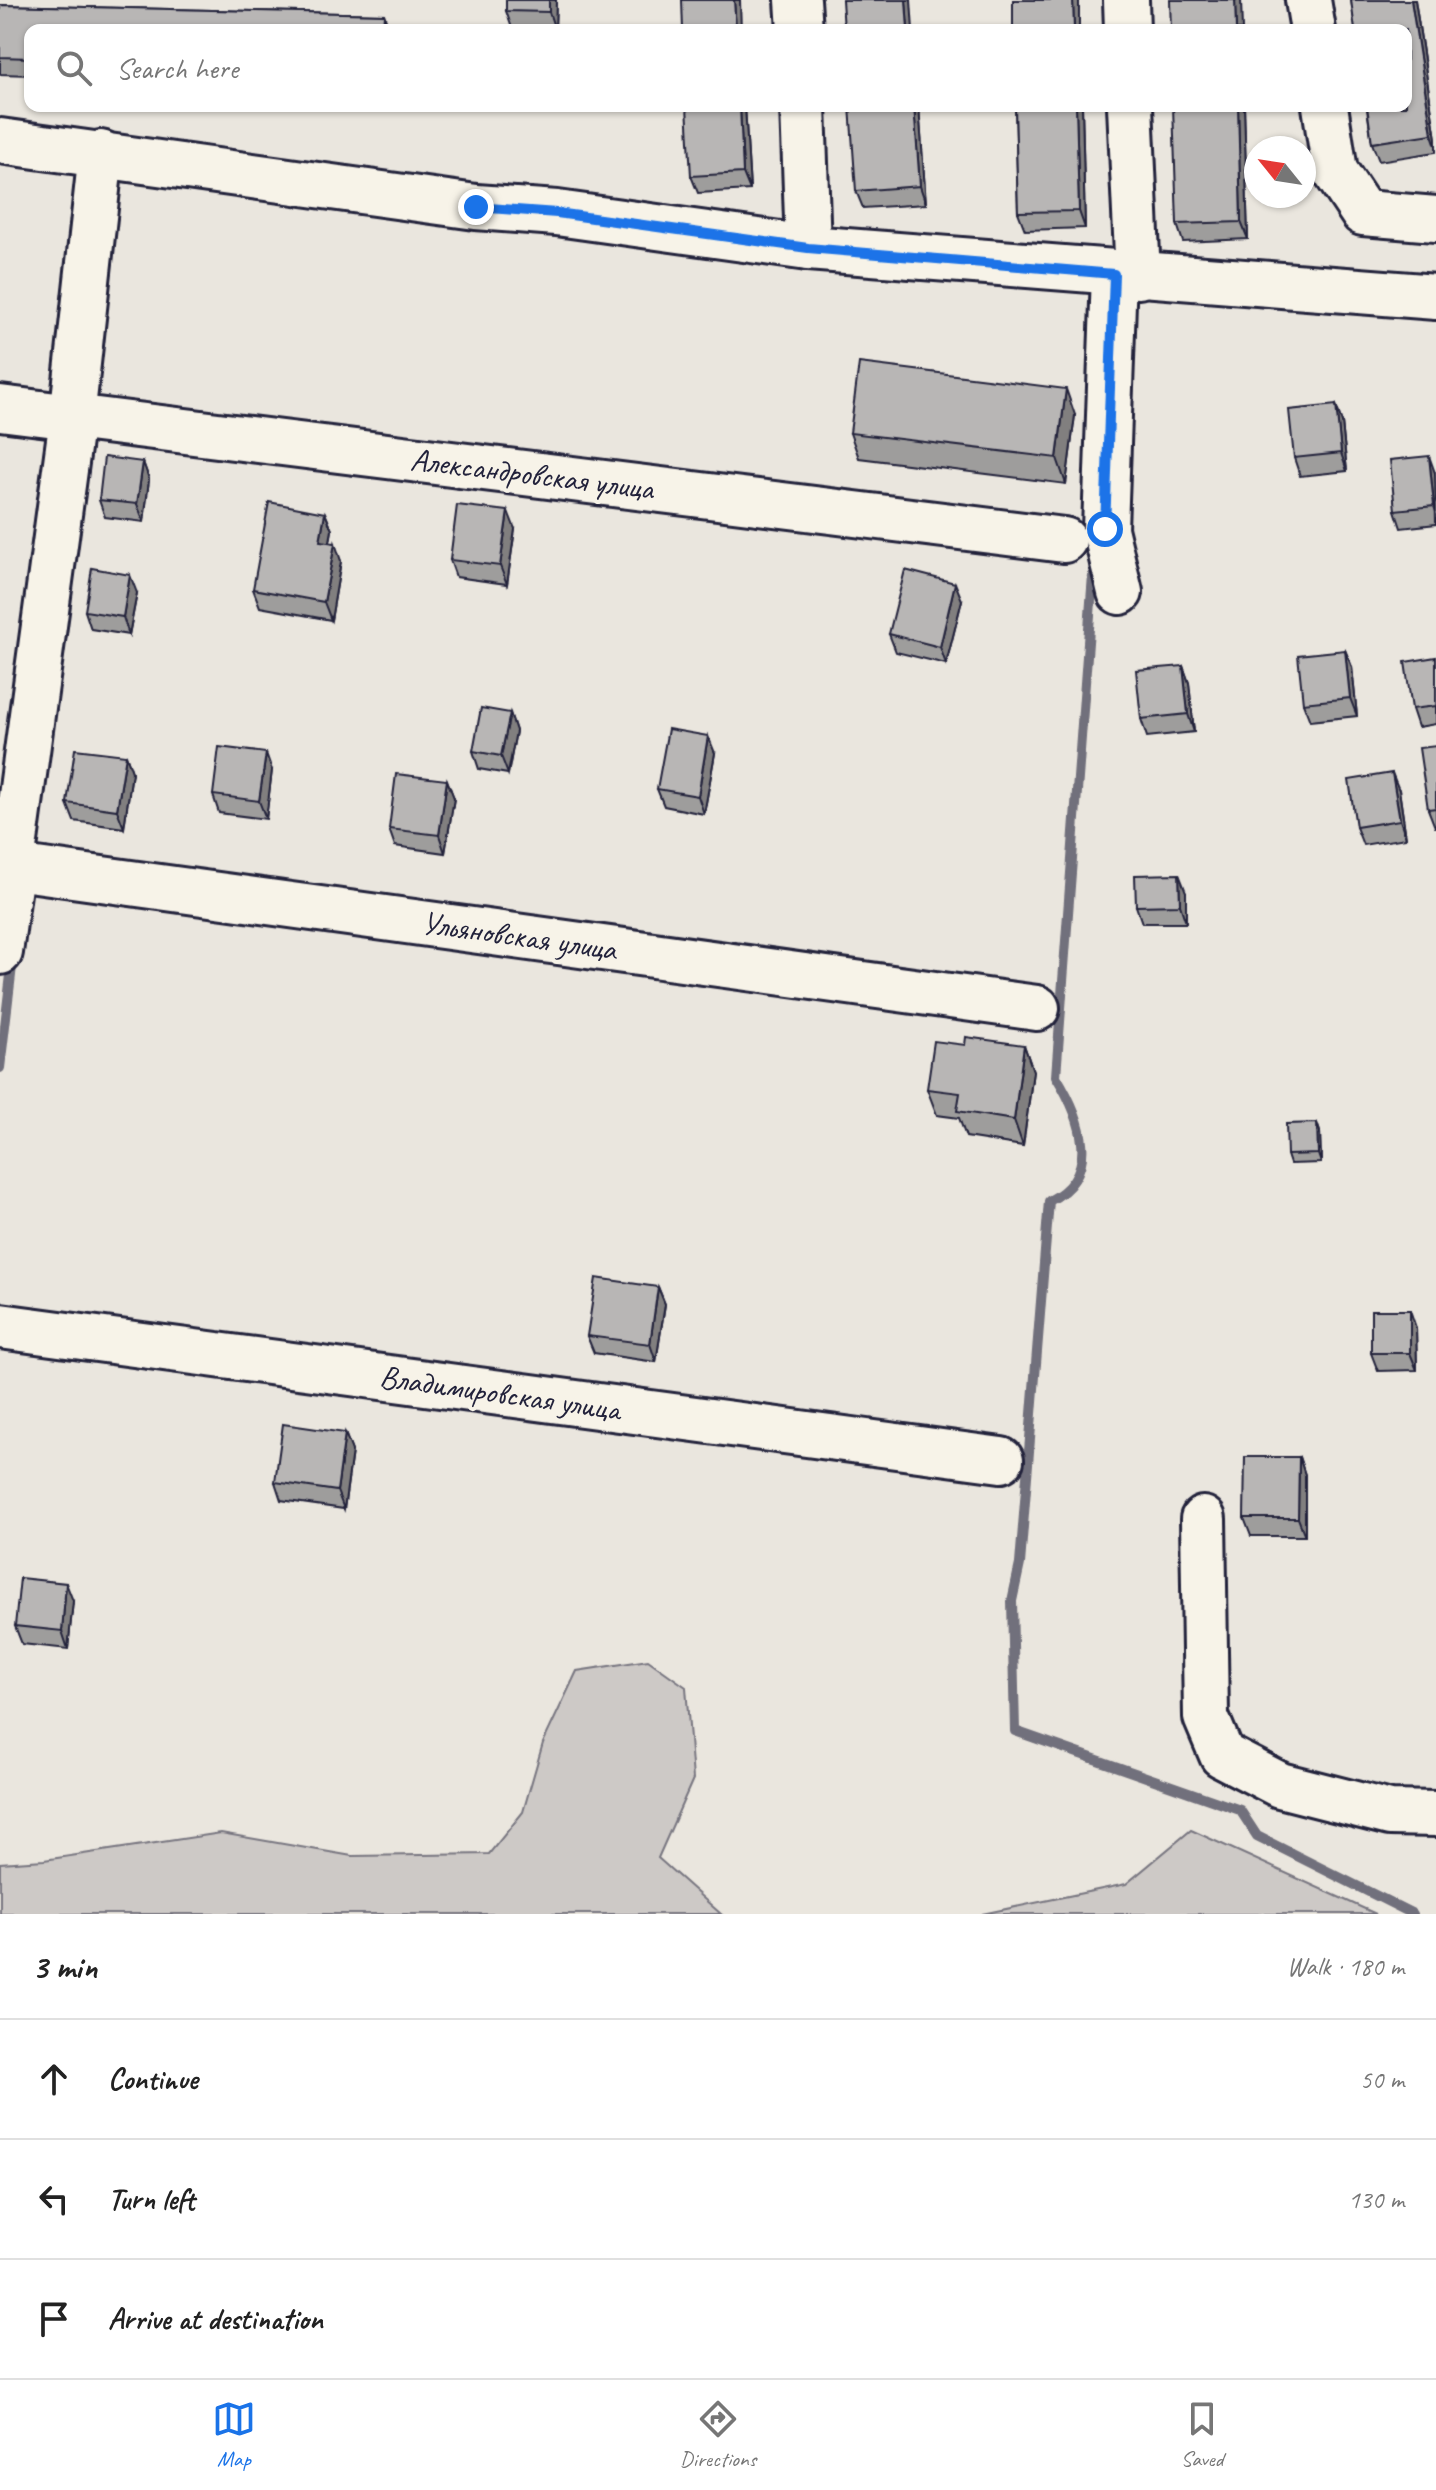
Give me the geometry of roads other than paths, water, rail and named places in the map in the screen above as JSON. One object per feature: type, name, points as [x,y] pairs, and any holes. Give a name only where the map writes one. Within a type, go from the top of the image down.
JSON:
[{"type":"street","points":[[798,0],[800,24]]},
{"type":"street","points":[[1126,0],[1127,24]]},
{"type":"street","points":[[1308,0],[1312,24]]},
{"type":"street","points":[[803,112],[808,248]]},
{"type":"street","points":[[1120,592],[1105,529],[1126,275],[1130,112]]},
{"type":"street","points":[[1326,112],[1335,171],[1363,213],[1436,219]]},
{"type":"street","points":[[0,141],[476,207],[557,213],[808,248],[1436,297]]},
{"type":"street","points":[[0,952],[6,866],[72,418],[101,153]]},
{"type":"street","name":"Александровская улица","points":[[0,408],[1064,540]]},
{"type":"street","name":"Ульяновская улица","points":[[6,866],[1037,1008]]},
{"type":"street","name":"Владимировская улица","points":[[0,1326],[1001,1460]]},
{"type":"street","points":[[1203,1519],[1206,1717],[1222,1755],[1280,1785],[1390,1813],[1436,1814]]},
{"type":"waterway","points":[[1094,561],[1056,1076],[1079,1126],[1082,1160],[1066,1190],[1049,1201],[1020,1564],[1012,1601],[1015,1731],[1240,1810],[1257,1836],[1413,1914]]},
{"type":"waterway","points":[[0,1068],[13,958]]}]
